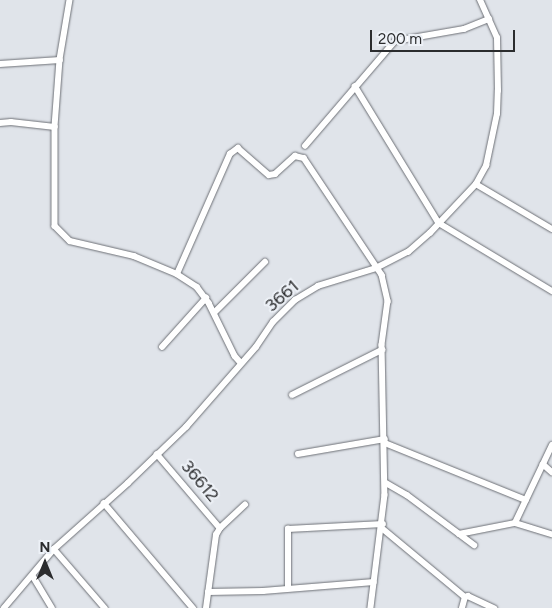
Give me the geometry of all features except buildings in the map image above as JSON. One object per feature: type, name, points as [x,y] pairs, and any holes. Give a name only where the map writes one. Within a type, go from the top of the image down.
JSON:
[{"type":"street","points":[[70,0],[60,60],[55,127],[55,226],[61,235],[70,241],[134,256],[177,274],[197,286],[206,298],[235,356],[241,363]]},
{"type":"street","name":"3661","points":[[4,608],[54,549],[186,427],[256,347],[274,322],[302,295],[327,282],[376,268],[416,247],[476,184],[486,166],[498,103],[497,38],[480,0]]},
{"type":"street","points":[[305,146],[395,41],[464,29],[489,18]]},
{"type":"street","points":[[0,64],[60,60]]},
{"type":"street","points":[[355,86],[440,223],[552,292]]},
{"type":"street","points":[[0,123],[55,127]]},
{"type":"street","points":[[177,274],[230,154],[238,148],[269,175],[275,174],[295,156],[304,158],[382,275],[388,301],[382,350],[386,483],[371,608]]},
{"type":"street","points":[[476,184],[552,229]]},
{"type":"street","points":[[214,313],[265,262]]},
{"type":"street","points":[[162,347],[206,298]]},
{"type":"street","points":[[292,395],[382,350]]},
{"type":"street","points":[[298,454],[385,441],[526,500]]},
{"type":"street","points":[[515,523],[552,444]]},
{"type":"street","name":"36612","points":[[157,454],[220,528]]},
{"type":"street","points":[[543,464],[552,472]]},
{"type":"street","points":[[386,483],[407,495],[474,545]]},
{"type":"street","points":[[104,503],[193,608]]},
{"type":"street","points":[[206,608],[213,549],[220,528],[245,505]]},
{"type":"street","points":[[459,534],[515,523],[552,534]]},
{"type":"street","points":[[288,587],[288,529],[382,526],[465,596],[475,598],[494,608]]},
{"type":"street","points":[[54,549],[105,608]]},
{"type":"street","points":[[33,576],[52,608]]},
{"type":"street","points":[[208,592],[263,591],[288,587],[374,582]]},
{"type":"street","points":[[462,608],[465,596]]}]
